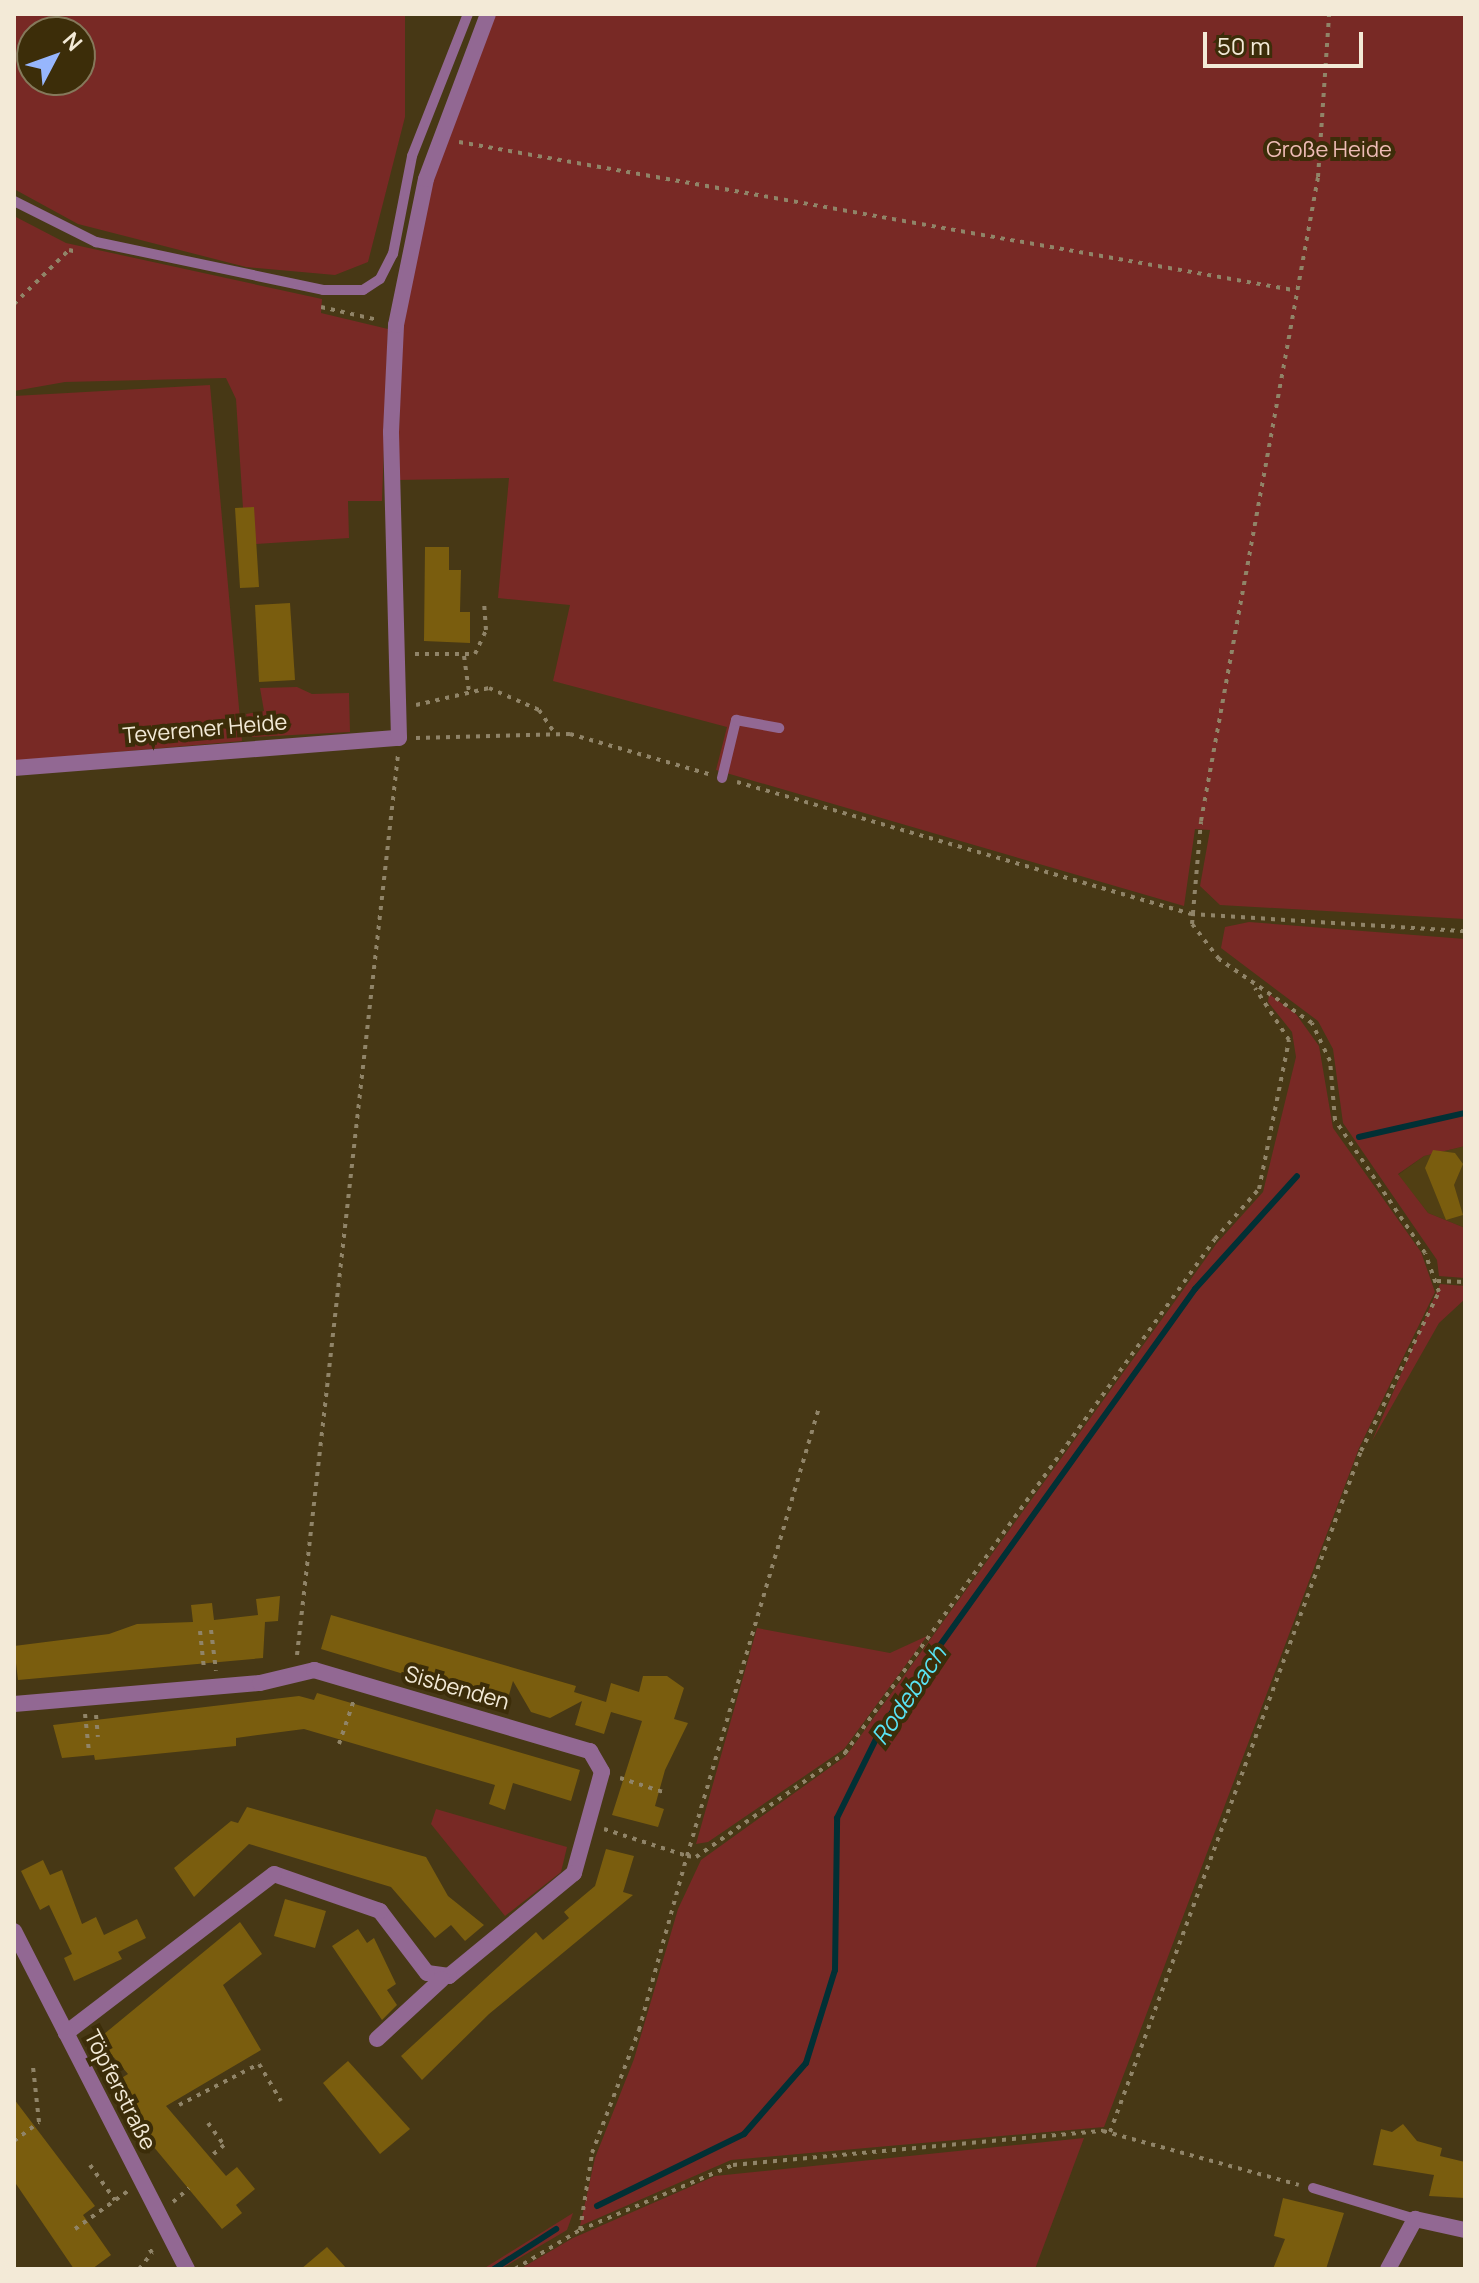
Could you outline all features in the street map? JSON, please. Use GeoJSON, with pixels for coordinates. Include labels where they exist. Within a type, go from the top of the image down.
{"type":"FeatureCollection","features":[{"type":"Feature","properties":{"kind":"street"},"geometry":{"type":"LineString","coordinates":[[399,738],[391,432],[396,325],[423,194],[488,14]]}},
{"type":"Feature","properties":{"kind":"street","name":"Teverener Heide"},"geometry":{"type":"LineString","coordinates":[[14,768],[399,738]]}},
{"type":"Feature","properties":{"kind":"street","name":"Sisbenden"},"geometry":{"type":"LineString","coordinates":[[14,1704],[212,1687],[298,1669],[360,1683],[590,1751],[602,1772]]}},
{"type":"Feature","properties":{"kind":"street"},"geometry":{"type":"LineString","coordinates":[[377,2039],[442,1979],[574,1873],[602,1772]]}},
{"type":"Feature","properties":{"kind":"street"},"geometry":{"type":"LineString","coordinates":[[66,2033],[274,1874],[380,1911],[427,1973],[442,1979]]}},
{"type":"Feature","properties":{"kind":"street","name":"Töpferstraße"},"geometry":{"type":"LineString","coordinates":[[14,1931],[187,2269]]}},
{"type":"Feature","properties":{"kind":"street"},"geometry":{"type":"LineString","coordinates":[[1388,2269],[1415,2219],[1465,2230]]}},
{"type":"Feature","properties":{"kind":"lane"},"geometry":{"type":"LineString","coordinates":[[14,201],[96,242],[323,290],[363,290],[380,279],[393,254],[412,156],[468,14]]}},
{"type":"Feature","properties":{"kind":"lane"},"geometry":{"type":"LineString","coordinates":[[722,778],[736,720],[779,728]]}},
{"type":"Feature","properties":{"kind":"lane"},"geometry":{"type":"LineString","coordinates":[[1313,2188],[1415,2219]]}},
{"type":"Feature","properties":{"kind":"path"},"geometry":{"type":"LineString","coordinates":[[590,1824],[696,1857],[845,1753],[1215,1239],[1259,1189],[1289,1040],[1254,987],[1219,959],[1191,914],[1201,821],[1294,291],[1318,177],[1329,14]]}},
{"type":"Feature","properties":{"kind":"path"},"geometry":{"type":"LineString","coordinates":[[441,139],[1294,291]]}},
{"type":"Feature","properties":{"kind":"path"},"geometry":{"type":"LineString","coordinates":[[14,304],[69,250],[84,254]]}},
{"type":"Feature","properties":{"kind":"path"},"geometry":{"type":"LineString","coordinates":[[311,305],[396,325]]}},
{"type":"Feature","properties":{"kind":"path"},"geometry":{"type":"LineString","coordinates":[[397,651],[464,656],[481,647],[484,603]]}},
{"type":"Feature","properties":{"kind":"path"},"geometry":{"type":"LineString","coordinates":[[464,656],[469,691]]}},
{"type":"Feature","properties":{"kind":"path"},"geometry":{"type":"LineString","coordinates":[[399,710],[489,688],[527,702],[553,732]]}},
{"type":"Feature","properties":{"kind":"path"},"geometry":{"type":"LineString","coordinates":[[298,1669],[399,738],[553,732],[602,740],[722,778],[1191,914],[1465,931]]}},
{"type":"Feature","properties":{"kind":"path"},"geometry":{"type":"LineString","coordinates":[[1110,2132],[1361,1451],[1439,1292],[1425,1253],[1347,1143],[1335,1120],[1326,1047],[1312,1023],[1266,986],[1254,987]]}},
{"type":"Feature","properties":{"kind":"path"},"geometry":{"type":"LineString","coordinates":[[1437,1281],[1465,1282]]}},
{"type":"Feature","properties":{"kind":"path"},"geometry":{"type":"LineString","coordinates":[[580,2230],[592,2153],[639,2030],[819,1407]]}},
{"type":"Feature","properties":{"kind":"path"},"geometry":{"type":"LineString","coordinates":[[211,1630],[212,1687]]}},
{"type":"Feature","properties":{"kind":"path"},"geometry":{"type":"LineString","coordinates":[[200,1631],[212,1687]]}},
{"type":"Feature","properties":{"kind":"path"},"geometry":{"type":"LineString","coordinates":[[339,1744],[360,1683]]}},
{"type":"Feature","properties":{"kind":"path"},"geometry":{"type":"LineString","coordinates":[[83,1696],[89,1751]]}},
{"type":"Feature","properties":{"kind":"path"},"geometry":{"type":"LineString","coordinates":[[602,1772],[663,1792]]}},
{"type":"Feature","properties":{"kind":"path"},"geometry":{"type":"LineString","coordinates":[[179,2105],[259,2064],[281,2101]]}},
{"type":"Feature","properties":{"kind":"path"},"geometry":{"type":"LineString","coordinates":[[14,2141],[39,2122],[33,2067]]}},
{"type":"Feature","properties":{"kind":"path"},"geometry":{"type":"LineString","coordinates":[[208,2123],[224,2145],[209,2158]]}},
{"type":"Feature","properties":{"kind":"path"},"geometry":{"type":"LineString","coordinates":[[515,2269],[580,2230],[733,2165],[1110,2132],[1313,2188]]}},
{"type":"Feature","properties":{"kind":"path"},"geometry":{"type":"LineString","coordinates":[[90,2165],[115,2200]]}},
{"type":"Feature","properties":{"kind":"path"},"geometry":{"type":"LineString","coordinates":[[75,2229],[142,2180]]}},
{"type":"Feature","properties":{"kind":"path"},"geometry":{"type":"LineString","coordinates":[[139,2269],[152,2253],[148,2246]]}},
{"type":"Feature","properties":{"kind":"shaded area"},"geometry":{"type":"Polygon","coordinates":[[[1465,1146],[1465,1228],[1428,1213],[1398,1175],[1424,1156],[1465,1146]]]}},
{"type":"Feature","properties":{"kind":"green space"},"geometry":{"type":"Polygon","coordinates":[[[14,14],[405,14],[405,117],[368,262],[335,275],[246,267],[78,224],[14,189],[14,14]]]}},
{"type":"Feature","properties":{"kind":"green space","name":"Große Heide"},"geometry":{"type":"Polygon","coordinates":[[[492,14],[1465,14],[1465,919],[1220,905],[1200,886],[1210,830],[1195,829],[1184,906],[716,770],[727,727],[553,681],[570,605],[498,598],[509,478],[397,480],[403,326],[430,183],[492,14]]]}},
{"type":"Feature","properties":{"kind":"green space"},"geometry":{"type":"Polygon","coordinates":[[[14,216],[66,243],[322,299],[321,313],[388,329],[382,501],[348,501],[349,538],[256,544],[243,508],[236,399],[226,378],[65,382],[14,391],[14,216]]]}},
{"type":"Feature","properties":{"kind":"green space"},"geometry":{"type":"Polygon","coordinates":[[[210,385],[242,741],[14,761],[14,396],[210,385]]]}},
{"type":"Feature","properties":{"kind":"green space"},"geometry":{"type":"Polygon","coordinates":[[[297,687],[312,694],[349,693],[350,732],[252,737],[246,714],[264,711],[260,688],[297,687]]]}},
{"type":"Feature","properties":{"kind":"green space"},"geometry":{"type":"Polygon","coordinates":[[[1249,922],[1465,939],[1465,1146],[1424,1156],[1398,1174],[1428,1213],[1465,1228],[1465,1278],[1439,1276],[1437,1260],[1343,1123],[1333,1049],[1318,1021],[1221,948],[1225,927],[1249,922]]]}},
{"type":"Feature","properties":{"kind":"green space"},"geometry":{"type":"Polygon","coordinates":[[[1269,994],[1296,1014],[1319,1046],[1333,1128],[1421,1252],[1435,1292],[1359,1448],[1104,2127],[731,2160],[580,2226],[595,2158],[634,2059],[678,1909],[701,1860],[846,1756],[1217,1243],[1263,1192],[1296,1057],[1292,1032],[1268,1002],[1269,994]]]}},
{"type":"Feature","properties":{"kind":"green space"},"geometry":{"type":"Polygon","coordinates":[[[1440,1284],[1465,1286],[1465,1299],[1439,1323],[1372,1441],[1440,1284]]]}},
{"type":"Feature","properties":{"kind":"green space"},"geometry":{"type":"Polygon","coordinates":[[[757,1628],[890,1653],[927,1636],[844,1749],[708,1842],[696,1844],[757,1628]]]}},
{"type":"Feature","properties":{"kind":"green space"},"geometry":{"type":"Polygon","coordinates":[[[436,1809],[567,1847],[561,1872],[505,1916],[431,1824],[436,1809]]]}},
{"type":"Feature","properties":{"kind":"green space"},"geometry":{"type":"Polygon","coordinates":[[[1084,2138],[1035,2269],[520,2269],[573,2238],[715,2176],[1084,2138]]]}},
{"type":"Feature","properties":{"kind":"green space"},"geometry":{"type":"Polygon","coordinates":[[[573,2213],[567,2230],[501,2269],[483,2269],[573,2213]]]}},
{"type":"Feature","properties":{"kind":"building"},"geometry":{"type":"Polygon","coordinates":[[[254,507],[259,587],[240,588],[235,508],[254,507]]]}},
{"type":"Feature","properties":{"kind":"building"},"geometry":{"type":"Polygon","coordinates":[[[425,547],[449,547],[449,570],[461,570],[460,612],[470,612],[470,643],[424,641],[425,547]]]}},
{"type":"Feature","properties":{"kind":"building"},"geometry":{"type":"Polygon","coordinates":[[[290,603],[295,680],[259,682],[255,605],[290,603]]]}},
{"type":"Feature","properties":{"kind":"building"},"geometry":{"type":"Polygon","coordinates":[[[1433,1150],[1455,1153],[1463,1164],[1454,1185],[1463,1215],[1446,1220],[1425,1168],[1433,1150]]]}},
{"type":"Feature","properties":{"kind":"building"},"geometry":{"type":"Polygon","coordinates":[[[280,1596],[278,1621],[265,1622],[263,1658],[18,1680],[14,1646],[109,1634],[137,1624],[193,1622],[191,1605],[212,1603],[214,1620],[258,1615],[256,1599],[280,1596]]]}},
{"type":"Feature","properties":{"kind":"building"},"geometry":{"type":"Polygon","coordinates":[[[331,1615],[576,1686],[574,1692],[606,1702],[611,1683],[639,1692],[643,1676],[667,1676],[684,1688],[674,1719],[688,1723],[665,1770],[655,1806],[664,1809],[658,1827],[612,1815],[642,1721],[611,1712],[604,1734],[575,1725],[582,1701],[550,1718],[531,1712],[513,1681],[506,1705],[321,1649],[331,1615]]]}},
{"type":"Feature","properties":{"kind":"building"},"geometry":{"type":"Polygon","coordinates":[[[317,1693],[580,1770],[571,1801],[513,1783],[505,1810],[489,1804],[495,1785],[304,1729],[236,1738],[236,1746],[95,1760],[94,1755],[62,1758],[53,1725],[299,1696],[314,1700],[317,1693]]]}},
{"type":"Feature","properties":{"kind":"building"},"geometry":{"type":"Polygon","coordinates":[[[247,1807],[426,1857],[448,1896],[484,1925],[465,1941],[451,1925],[435,1938],[391,1887],[249,1844],[194,1897],[174,1868],[231,1821],[238,1823],[247,1807]]]}},
{"type":"Feature","properties":{"kind":"building"},"geometry":{"type":"Polygon","coordinates":[[[606,1849],[634,1856],[623,1892],[633,1895],[489,2014],[422,2080],[401,2056],[536,1932],[543,1940],[569,1918],[564,1912],[595,1886],[606,1849]]]}},
{"type":"Feature","properties":{"kind":"building"},"geometry":{"type":"Polygon","coordinates":[[[43,1860],[50,1875],[62,1870],[82,1924],[96,1917],[104,1935],[137,1919],[146,1938],[118,1952],[122,1959],[74,1981],[64,1958],[72,1954],[49,1905],[40,1910],[21,1871],[43,1860]]]}},
{"type":"Feature","properties":{"kind":"building"},"geometry":{"type":"Polygon","coordinates":[[[285,1899],[326,1911],[315,1948],[274,1936],[285,1899]]]}},
{"type":"Feature","properties":{"kind":"building"},"geometry":{"type":"Polygon","coordinates":[[[240,1922],[262,1954],[223,1985],[261,2050],[166,2106],[226,2176],[237,2167],[255,2189],[236,2205],[242,2213],[222,2229],[128,2116],[112,2084],[128,2074],[98,2039],[240,1922]]]}},
{"type":"Feature","properties":{"kind":"building"},"geometry":{"type":"Polygon","coordinates":[[[358,1929],[367,1943],[374,1938],[396,1984],[387,1990],[397,2005],[382,2020],[332,1946],[358,1929]]]}},
{"type":"Feature","properties":{"kind":"building"},"geometry":{"type":"Polygon","coordinates":[[[348,2061],[410,2129],[380,2154],[323,2083],[348,2061]]]}},
{"type":"Feature","properties":{"kind":"building"},"geometry":{"type":"Polygon","coordinates":[[[14,2099],[95,2206],[83,2215],[111,2255],[92,2269],[74,2269],[14,2181],[14,2099]]]}},
{"type":"Feature","properties":{"kind":"building"},"geometry":{"type":"Polygon","coordinates":[[[1403,2124],[1417,2141],[1442,2148],[1440,2156],[1465,2162],[1465,2198],[1429,2196],[1434,2175],[1373,2165],[1381,2129],[1392,2132],[1403,2124]]]}},
{"type":"Feature","properties":{"kind":"building"},"geometry":{"type":"Polygon","coordinates":[[[1283,2198],[1344,2213],[1326,2269],[1273,2269],[1285,2239],[1274,2236],[1283,2198]]]}},
{"type":"Feature","properties":{"kind":"building"},"geometry":{"type":"Polygon","coordinates":[[[327,2247],[347,2269],[301,2269],[327,2247]]]}},
{"type":"Feature","properties":{"kind":"waterway","name":"Rodebach"},"geometry":{"type":"LineString","coordinates":[[1359,1137],[1465,1113]]}},
{"type":"Feature","properties":{"kind":"waterway","name":"Rodebach"},"geometry":{"type":"LineString","coordinates":[[597,2206],[744,2134],[806,2063],[835,1970],[837,1818],[883,1725],[1195,1289],[1297,1176]]}},
{"type":"Feature","properties":{"kind":"waterway","name":"Rodebach"},"geometry":{"type":"LineString","coordinates":[[494,2269],[556,2229]]}}]}
